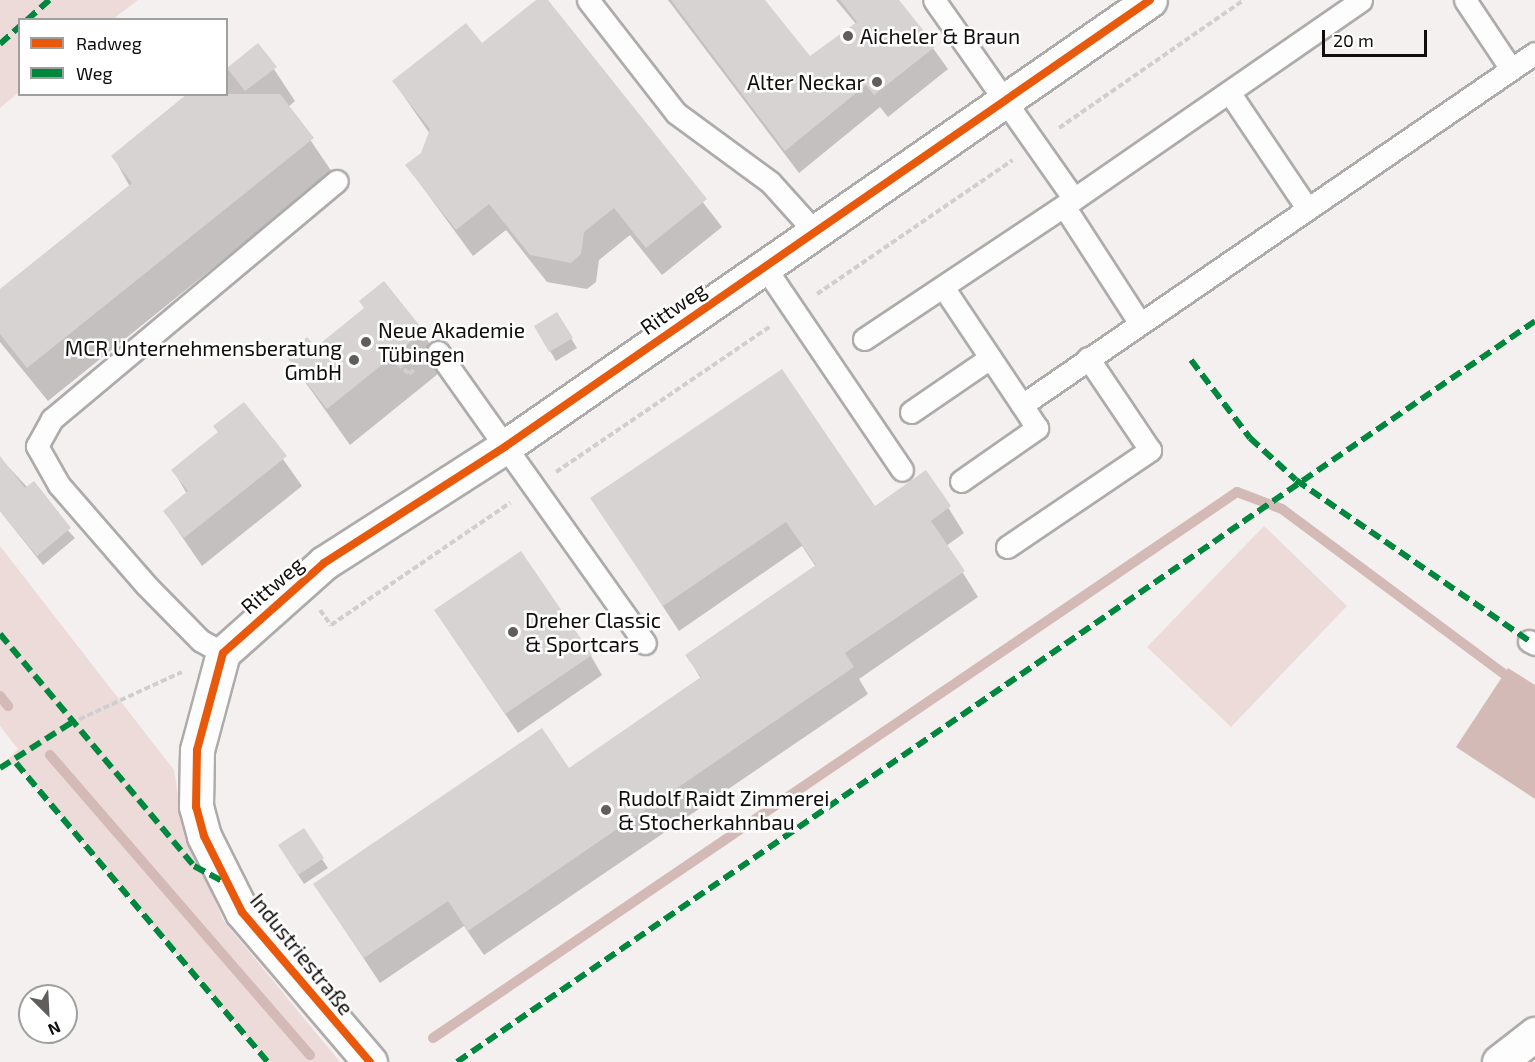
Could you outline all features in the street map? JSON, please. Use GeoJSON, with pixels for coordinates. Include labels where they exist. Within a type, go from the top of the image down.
{"type":"FeatureCollection","features":[{"type":"Feature","properties":{"kind":"street","name":"Rittweg"},"geometry":{"type":"LineString","coordinates":[[222,654],[324,564],[506,446],[1150,0]]}},
{"type":"Feature","properties":{"kind":"street","name":"Industriestraße"},"geometry":{"type":"LineString","coordinates":[[222,654],[197,750],[196,807],[204,836],[242,912],[369,1062]]}},
{"type":"Feature","properties":{"kind":"street"},"geometry":{"type":"LineString","coordinates":[[1499,1062],[1535,1034]]}},
{"type":"Feature","properties":{"kind":"lane"},"geometry":{"type":"LineString","coordinates":[[588,0],[676,113],[770,182],[815,232]]}},
{"type":"Feature","properties":{"kind":"lane"},"geometry":{"type":"LineString","coordinates":[[934,0],[1006,99],[1139,322]]}},
{"type":"Feature","properties":{"kind":"lane"},"geometry":{"type":"LineString","coordinates":[[864,339],[1069,203],[1361,0]]}},
{"type":"Feature","properties":{"kind":"lane"},"geometry":{"type":"LineString","coordinates":[[1466,0],[1511,69]]}},
{"type":"Feature","properties":{"kind":"lane"},"geometry":{"type":"LineString","coordinates":[[1022,405],[1139,322],[1535,53]]}},
{"type":"Feature","properties":{"kind":"lane"},"geometry":{"type":"LineString","coordinates":[[1229,92],[1307,208]]}},
{"type":"Feature","properties":{"kind":"lane"},"geometry":{"type":"LineString","coordinates":[[222,654],[201,641],[146,585],[59,484],[37,446],[52,419],[337,181]]}},
{"type":"Feature","properties":{"kind":"lane"},"geometry":{"type":"LineString","coordinates":[[764,266],[902,470]]}},
{"type":"Feature","properties":{"kind":"lane"},"geometry":{"type":"LineString","coordinates":[[943,287],[1038,428],[962,481]]}},
{"type":"Feature","properties":{"kind":"lane"},"geometry":{"type":"LineString","coordinates":[[438,352],[645,643]]}},
{"type":"Feature","properties":{"kind":"lane"},"geometry":{"type":"LineString","coordinates":[[911,412],[990,358]]}},
{"type":"Feature","properties":{"kind":"lane"},"geometry":{"type":"LineString","coordinates":[[1007,547],[1150,450],[1088,358]]}},
{"type":"Feature","properties":{"kind":"path"},"geometry":{"type":"LineString","coordinates":[[71,723],[222,654]]}},
{"type":"Feature","properties":{"kind":"shaded area"},"geometry":{"type":"Polygon","coordinates":[[[0,0],[138,0],[114,18],[18,18],[18,93],[0,108],[0,0]]]}},
{"type":"Feature","properties":{"kind":"shaded area"},"geometry":{"type":"Polygon","coordinates":[[[1264,526],[1347,606],[1231,727],[1147,647],[1264,526]]]}},
{"type":"Feature","properties":{"kind":"shaded area"},"geometry":{"type":"Polygon","coordinates":[[[0,546],[174,770],[183,825],[223,920],[340,1062],[268,1062],[16,763],[0,768],[18,749],[0,726],[0,546]]]}},
{"type":"Feature","properties":{"kind":"shaded area"},"geometry":{"type":"Polygon","coordinates":[[[1508,668],[1535,685],[1535,799],[1456,747],[1508,668]]]}},
{"type":"Feature","properties":{"kind":"building"},"geometry":{"type":"Polygon","coordinates":[[[536,0],[548,0],[707,199],[646,248],[614,208],[584,232],[581,254],[571,263],[530,255],[489,204],[456,230],[405,165],[421,153],[430,129],[392,81],[466,23],[482,43],[536,0]]]}},
{"type":"Feature","properties":{"kind":"building"},"geometry":{"type":"Polygon","coordinates":[[[671,0],[765,0],[810,56],[857,22],[840,0],[899,0],[936,46],[874,95],[866,85],[785,151],[671,0]]]}},
{"type":"Feature","properties":{"kind":"building"},"geometry":{"type":"Polygon","coordinates":[[[258,43],[277,67],[245,91],[228,67],[258,43]]]}},
{"type":"Feature","properties":{"kind":"building"},"geometry":{"type":"Polygon","coordinates":[[[280,94],[314,138],[27,368],[0,334],[0,289],[132,183],[111,156],[185,96],[280,94]]]}},
{"type":"Feature","properties":{"kind":"building","name":"Neue Akademie Tübingen"},"geometry":{"type":"Polygon","coordinates":[[[384,281],[424,331],[327,409],[285,355],[307,337],[316,347],[364,308],[359,301],[384,281]]]}},
{"type":"Feature","properties":{"kind":"building"},"geometry":{"type":"Polygon","coordinates":[[[557,312],[573,338],[549,352],[534,326],[557,312]]]}},
{"type":"Feature","properties":{"kind":"building"},"geometry":{"type":"Polygon","coordinates":[[[782,369],[875,506],[926,470],[951,506],[931,521],[965,571],[845,653],[854,667],[468,931],[448,901],[364,958],[313,884],[542,728],[569,768],[701,677],[685,655],[816,565],[786,522],[663,606],[590,498],[782,369]]]}},
{"type":"Feature","properties":{"kind":"building"},"geometry":{"type":"Polygon","coordinates":[[[244,402],[287,456],[184,538],[163,511],[188,491],[171,470],[218,432],[213,426],[244,402]]]}},
{"type":"Feature","properties":{"kind":"building"},"geometry":{"type":"Polygon","coordinates":[[[0,456],[25,488],[34,481],[71,528],[37,556],[0,511],[0,456]]]}},
{"type":"Feature","properties":{"kind":"building","name":"Dreher Classic & Sportcars"},"geometry":{"type":"Polygon","coordinates":[[[521,551],[592,655],[505,714],[434,610],[521,551]]]}},
{"type":"Feature","properties":{"kind":"building"},"geometry":{"type":"Polygon","coordinates":[[[304,828],[324,858],[298,875],[278,845],[304,828]]]}},
{"type":"Feature","properties":{"kind":"waterway"},"geometry":{"type":"LineString","coordinates":[[433,1038],[1237,492],[1282,509],[1504,674]]}},
{"type":"Feature","properties":{"kind":"waterway"},"geometry":{"type":"LineString","coordinates":[[0,696],[8,706]]}},
{"type":"Feature","properties":{"kind":"waterway"},"geometry":{"type":"LineString","coordinates":[[50,755],[310,1055]]}},
{"type":"Feature","properties":{"kind":"marked path"},"geometry":{"type":"LineString","coordinates":[[29,18],[49,0]]}},
{"type":"Feature","properties":{"kind":"marked path"},"geometry":{"type":"LineString","coordinates":[[0,44],[18,28]]}},
{"type":"Feature","properties":{"kind":"marked path"},"geometry":{"type":"LineString","coordinates":[[457,1062],[1535,321]]}},
{"type":"Feature","properties":{"kind":"marked path"},"geometry":{"type":"LineString","coordinates":[[1191,360],[1250,438],[1296,480],[1529,641]]}},
{"type":"Feature","properties":{"kind":"marked path"},"geometry":{"type":"LineString","coordinates":[[0,634],[194,866],[226,883]]}},
{"type":"Feature","properties":{"kind":"marked path"},"geometry":{"type":"LineString","coordinates":[[0,768],[71,723]]}},
{"type":"Feature","properties":{"kind":"marked path"},"geometry":{"type":"LineString","coordinates":[[16,763],[268,1062]]}},
{"type":"Feature","properties":{"kind":"cycle path"},"geometry":{"type":"LineString","coordinates":[[370,1062],[242,912],[204,836],[196,807],[197,750],[223,653],[324,563],[506,446],[1150,0]]}},
{"type":"Feature","properties":{"kind":"place","name":"Aicheler & Braun"},"geometry":{"type":"Point","coordinates":[848,36]}},
{"type":"Feature","properties":{"kind":"place","name":"Alter Neckar"},"geometry":{"type":"Point","coordinates":[877,82]}},
{"type":"Feature","properties":{"kind":"place","name":"Neue Akademie Tübingen"},"geometry":{"type":"Point","coordinates":[366,342]}},
{"type":"Feature","properties":{"kind":"place","name":"MCR Unternehmensberatung GmbH"},"geometry":{"type":"Point","coordinates":[354,360]}},
{"type":"Feature","properties":{"kind":"place","name":"Dreher Classic & Sportcars"},"geometry":{"type":"Point","coordinates":[513,632]}},
{"type":"Feature","properties":{"kind":"place","name":"Rudolf Raidt Zimmerei & Stocherkahnbau"},"geometry":{"type":"Point","coordinates":[606,810]}}]}
